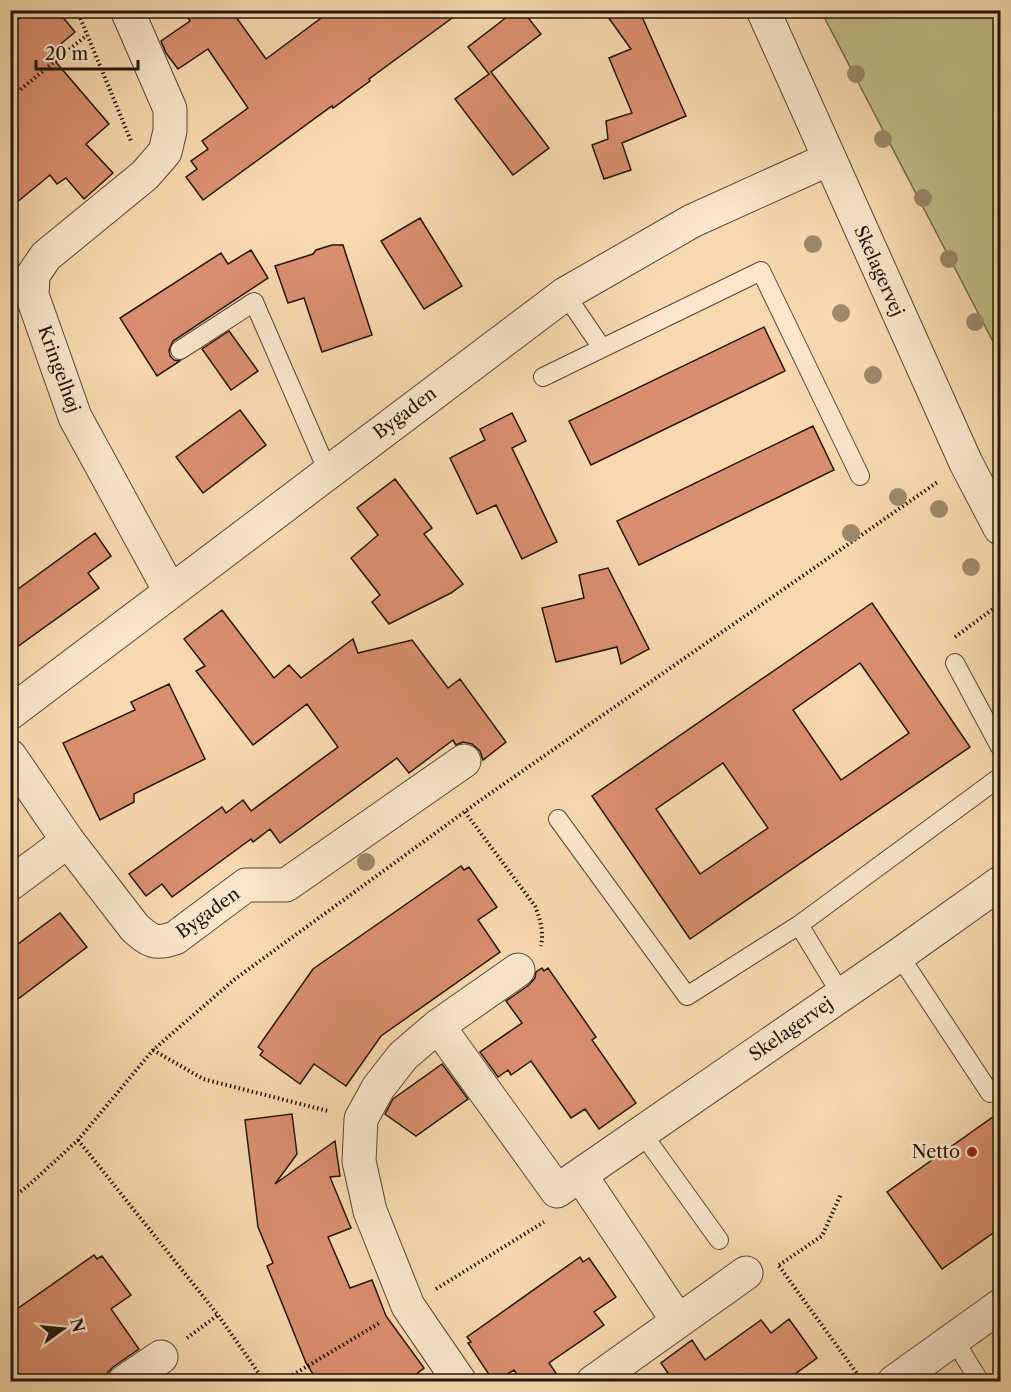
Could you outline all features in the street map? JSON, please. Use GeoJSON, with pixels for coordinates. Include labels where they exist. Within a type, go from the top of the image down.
{"type":"FeatureCollection","features":[{"type":"Feature","properties":{"kind":"street","name":"Kringelhøj"},"geometry":{"type":"LineString","coordinates":[[128,10],[170,109],[170,131],[165,152],[145,176],[46,256],[33,275],[32,295],[75,417],[170,591]]}},
{"type":"Feature","properties":{"kind":"street","name":"Skelagervej"},"geometry":{"type":"LineString","coordinates":[[763,10],[966,463],[1000,528]]}},
{"type":"Feature","properties":{"kind":"street","name":"Bygaden"},"geometry":{"type":"LineString","coordinates":[[11,712],[565,294],[692,221],[829,159]]}},
{"type":"Feature","properties":{"kind":"street","name":"Bygaden"},"geometry":{"type":"LineString","coordinates":[[10,756],[68,841],[135,928],[148,939],[161,943],[175,938],[246,885],[286,885],[464,762]]}},
{"type":"Feature","properties":{"kind":"street"},"geometry":{"type":"LineString","coordinates":[[10,884],[68,841]]}},
{"type":"Feature","properties":{"kind":"street","name":"Skelagervej"},"geometry":{"type":"LineString","coordinates":[[438,1026],[557,1191],[1000,883]]}},
{"type":"Feature","properties":{"kind":"street"},"geometry":{"type":"LineString","coordinates":[[460,1382],[408,1306],[370,1211],[359,1161],[361,1119],[378,1088],[403,1056],[438,1026],[518,970]]}},
{"type":"Feature","properties":{"kind":"street"},"geometry":{"type":"LineString","coordinates":[[581,1176],[678,1321]]}},
{"type":"Feature","properties":{"kind":"street"},"geometry":{"type":"LineString","coordinates":[[593,1382],[746,1272]]}},
{"type":"Feature","properties":{"kind":"street"},"geometry":{"type":"LineString","coordinates":[[894,1382],[1000,1306]]}},
{"type":"Feature","properties":{"kind":"street"},"geometry":{"type":"LineString","coordinates":[[124,1382],[161,1357]]}},
{"type":"Feature","properties":{"kind":"lane"},"geometry":{"type":"LineString","coordinates":[[543,376],[761,271],[860,476]]}},
{"type":"Feature","properties":{"kind":"lane"},"geometry":{"type":"LineString","coordinates":[[565,294],[602,348]]}},
{"type":"Feature","properties":{"kind":"lane"},"geometry":{"type":"LineString","coordinates":[[180,350],[254,302],[328,472]]}},
{"type":"Feature","properties":{"kind":"lane"},"geometry":{"type":"LineString","coordinates":[[955,663],[1000,747]]}},
{"type":"Feature","properties":{"kind":"lane"},"geometry":{"type":"LineString","coordinates":[[558,819],[687,996],[799,925],[1000,777]]}},
{"type":"Feature","properties":{"kind":"lane"},"geometry":{"type":"LineString","coordinates":[[799,925],[841,994]]}},
{"type":"Feature","properties":{"kind":"lane"},"geometry":{"type":"LineString","coordinates":[[899,955],[990,1093]]}},
{"type":"Feature","properties":{"kind":"lane"},"geometry":{"type":"LineString","coordinates":[[642,1133],[719,1240]]}},
{"type":"Feature","properties":{"kind":"lane"},"geometry":{"type":"LineString","coordinates":[[953,1338],[980,1382]]}},
{"type":"Feature","properties":{"kind":"path"},"geometry":{"type":"LineString","coordinates":[[77,10],[145,176]]}},
{"type":"Feature","properties":{"kind":"path"},"geometry":{"type":"LineString","coordinates":[[10,98],[87,35]]}},
{"type":"Feature","properties":{"kind":"path"},"geometry":{"type":"LineString","coordinates":[[10,1200],[78,1140],[153,1050],[235,979],[465,812],[966,463]]}},
{"type":"Feature","properties":{"kind":"path"},"geometry":{"type":"LineString","coordinates":[[955,663],[944,644],[1000,604]]}},
{"type":"Feature","properties":{"kind":"path"},"geometry":{"type":"LineString","coordinates":[[465,812],[535,906],[540,920],[542,939],[538,956],[518,970]]}},
{"type":"Feature","properties":{"kind":"path"},"geometry":{"type":"LineString","coordinates":[[153,1050],[203,1080],[361,1119]]}},
{"type":"Feature","properties":{"kind":"path"},"geometry":{"type":"LineString","coordinates":[[78,1140],[218,1315],[265,1382]]}},
{"type":"Feature","properties":{"kind":"path"},"geometry":{"type":"LineString","coordinates":[[746,1272],[771,1271],[822,1236],[841,1194]]}},
{"type":"Feature","properties":{"kind":"path"},"geometry":{"type":"LineString","coordinates":[[779,1265],[863,1382]]}},
{"type":"Feature","properties":{"kind":"shaded area"},"geometry":{"type":"Polygon","coordinates":[[[821,11],[1000,11],[1000,355],[821,11]]]}},
{"type":"Feature","properties":{"kind":"building"},"geometry":{"type":"Polygon","coordinates":[[[29,10],[57,10],[75,32],[49,54],[109,124],[86,144],[113,173],[84,199],[66,178],[57,184],[50,175],[10,208],[10,26],[29,10]]]}},
{"type":"Feature","properties":{"kind":"building"},"geometry":{"type":"Polygon","coordinates":[[[183,10],[231,10],[266,59],[332,10],[463,10],[369,79],[370,81],[203,200],[186,177],[197,169],[191,161],[208,149],[202,141],[248,108],[208,49],[178,69],[166,53],[161,41],[190,21],[183,10]]]}},
{"type":"Feature","properties":{"kind":"building"},"geometry":{"type":"Polygon","coordinates":[[[516,10],[522,10],[541,34],[491,72],[549,148],[513,175],[455,99],[489,74],[468,47],[516,10]]]}},
{"type":"Feature","properties":{"kind":"building"},"geometry":{"type":"Polygon","coordinates":[[[603,10],[639,10],[686,116],[622,143],[631,170],[604,179],[592,145],[608,139],[606,121],[632,113],[609,58],[631,49],[603,10]]]}},
{"type":"Feature","properties":{"kind":"building"},"geometry":{"type":"Polygon","coordinates":[[[420,218],[462,286],[424,309],[381,241],[420,218]]]}},
{"type":"Feature","properties":{"kind":"building"},"geometry":{"type":"Polygon","coordinates":[[[332,245],[343,245],[372,335],[322,352],[304,298],[288,303],[275,266],[313,254],[316,250],[332,245]]]}},
{"type":"Feature","properties":{"kind":"building"},"geometry":{"type":"Polygon","coordinates":[[[251,250],[268,278],[173,341],[169,350],[170,356],[180,361],[157,376],[120,318],[221,253],[228,264],[251,250]]]}},
{"type":"Feature","properties":{"kind":"building"},"geometry":{"type":"Polygon","coordinates":[[[764,327],[785,371],[591,465],[569,421],[764,327]]]}},
{"type":"Feature","properties":{"kind":"building"},"geometry":{"type":"Polygon","coordinates":[[[229,331],[258,371],[231,390],[202,349],[229,331]]]}},
{"type":"Feature","properties":{"kind":"building"},"geometry":{"type":"Polygon","coordinates":[[[240,410],[266,445],[203,493],[176,457],[240,410]]]}},
{"type":"Feature","properties":{"kind":"building"},"geometry":{"type":"Polygon","coordinates":[[[512,413],[526,441],[512,448],[557,542],[522,559],[496,505],[477,514],[450,458],[485,440],[480,429],[512,413]]]}},
{"type":"Feature","properties":{"kind":"building"},"geometry":{"type":"Polygon","coordinates":[[[813,426],[834,470],[639,565],[617,521],[813,426]]]}},
{"type":"Feature","properties":{"kind":"building"},"geometry":{"type":"Polygon","coordinates":[[[395,479],[432,528],[424,534],[463,584],[451,593],[389,624],[372,602],[380,595],[351,558],[378,535],[357,508],[395,479]]]}},
{"type":"Feature","properties":{"kind":"building"},"geometry":{"type":"Polygon","coordinates":[[[95,533],[111,556],[88,573],[99,588],[10,652],[10,595],[95,533]]]}},
{"type":"Feature","properties":{"kind":"building"},"geometry":{"type":"Polygon","coordinates":[[[608,568],[649,649],[621,664],[617,647],[556,662],[542,608],[584,598],[579,575],[608,568]]]}},
{"type":"Feature","properties":{"kind":"building"},"geometry":{"type":"Polygon","coordinates":[[[872,603],[970,747],[690,939],[592,796],[872,603]],[[860,663],[793,710],[841,780],[909,733],[860,663]],[[723,763],[656,809],[700,874],[768,828],[723,763]]]}},
{"type":"Feature","properties":{"kind":"building"},"geometry":{"type":"Polygon","coordinates":[[[222,610],[274,678],[289,665],[301,678],[353,639],[358,653],[412,640],[448,688],[460,679],[506,742],[483,760],[480,751],[472,744],[463,742],[456,745],[453,740],[409,773],[397,758],[280,843],[270,829],[253,842],[251,839],[172,897],[162,884],[146,896],[129,874],[222,807],[226,813],[243,800],[251,811],[338,747],[307,704],[253,745],[196,671],[205,666],[184,639],[222,610]]]}},
{"type":"Feature","properties":{"kind":"building"},"geometry":{"type":"Polygon","coordinates":[[[169,684],[205,759],[134,794],[134,802],[100,820],[63,743],[135,710],[131,702],[169,684]]]}},
{"type":"Feature","properties":{"kind":"building"},"geometry":{"type":"Polygon","coordinates":[[[461,866],[464,870],[469,867],[497,907],[478,920],[500,952],[381,1036],[346,1086],[314,1064],[300,1084],[260,1055],[263,1051],[258,1047],[313,969],[461,866]]]}},
{"type":"Feature","properties":{"kind":"building"},"geometry":{"type":"Polygon","coordinates":[[[60,913],[87,947],[10,1005],[10,950],[60,913]]]}},
{"type":"Feature","properties":{"kind":"building"},"geometry":{"type":"Polygon","coordinates":[[[542,968],[544,971],[548,968],[596,1037],[592,1040],[636,1103],[599,1129],[585,1109],[571,1118],[531,1061],[511,1075],[508,1070],[498,1077],[480,1052],[522,1023],[506,1001],[529,985],[535,978],[536,972],[542,968]]]}},
{"type":"Feature","properties":{"kind":"building"},"geometry":{"type":"Polygon","coordinates":[[[442,1064],[468,1099],[416,1136],[385,1114],[393,1099],[442,1064]]]}},
{"type":"Feature","properties":{"kind":"building","name":"Netto"},"geometry":{"type":"Polygon","coordinates":[[[1000,1112],[1000,1228],[942,1269],[887,1192],[1000,1112]]]}},
{"type":"Feature","properties":{"kind":"building"},"geometry":{"type":"Polygon","coordinates":[[[292,1114],[297,1154],[275,1184],[335,1141],[340,1176],[330,1177],[351,1228],[328,1237],[350,1288],[372,1280],[386,1316],[424,1368],[406,1382],[318,1382],[306,1363],[267,1266],[273,1263],[258,1227],[245,1120],[292,1114]]]}},
{"type":"Feature","properties":{"kind":"building"},"geometry":{"type":"Polygon","coordinates":[[[94,1255],[97,1259],[102,1256],[131,1295],[111,1309],[139,1349],[107,1373],[106,1382],[10,1382],[10,1314],[94,1255]]]}},
{"type":"Feature","properties":{"kind":"building"},"geometry":{"type":"Polygon","coordinates":[[[580,1257],[583,1262],[589,1258],[616,1297],[594,1312],[604,1325],[549,1363],[562,1382],[522,1382],[514,1370],[494,1382],[468,1343],[471,1342],[467,1337],[580,1257]]]}},
{"type":"Feature","properties":{"kind":"building"},"geometry":{"type":"Polygon","coordinates":[[[789,1319],[817,1358],[784,1382],[674,1382],[661,1363],[692,1340],[705,1360],[761,1320],[771,1333],[789,1319]]]}},
{"type":"Feature","properties":{"kind":"place","name":"Netto"},"geometry":{"type":"Point","coordinates":[972,1152]}}]}
